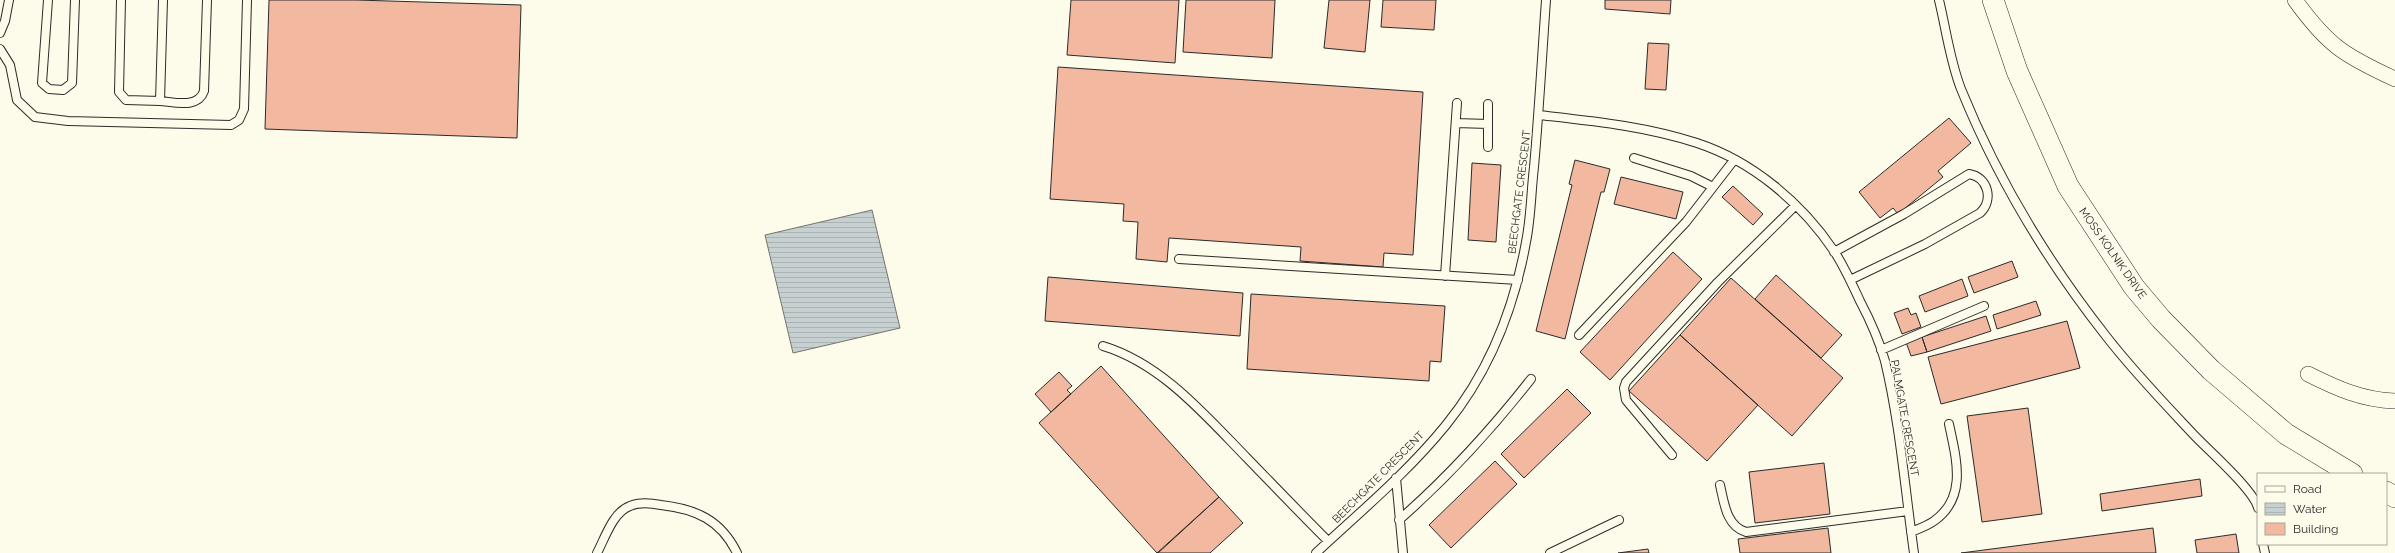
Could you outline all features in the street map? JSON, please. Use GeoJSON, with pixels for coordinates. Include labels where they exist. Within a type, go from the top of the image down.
{"type":"FeatureCollection","features":[{"type":"Feature","properties":{"kind":"main road","name":"MOSS KOLNIK DRIVE"},"geometry":{"type":"LineString","coordinates":[[1993,0],[2017,71],[2068,186],[2134,287],[2161,319],[2211,370],[2245,400],[2286,434],[2350,473]]}},
{"type":"Feature","properties":{"kind":"street"},"geometry":{"type":"LineString","coordinates":[[2295,0],[2322,35],[2333,46],[2348,56],[2395,79]]}},
{"type":"Feature","properties":{"kind":"street"},"geometry":{"type":"LineString","coordinates":[[2308,374],[2348,394],[2378,401],[2395,401]]}},
{"type":"Feature","properties":{"kind":"lane"},"geometry":{"type":"LineString","coordinates":[[0,32],[5,21],[9,0]]}},
{"type":"Feature","properties":{"kind":"lane"},"geometry":{"type":"LineString","coordinates":[[48,0],[42,83],[49,89],[63,90],[72,83],[75,0]]}},
{"type":"Feature","properties":{"kind":"lane"},"geometry":{"type":"LineString","coordinates":[[121,0],[119,92],[126,100],[190,103],[203,96],[207,0]]}},
{"type":"Feature","properties":{"kind":"lane"},"geometry":{"type":"LineString","coordinates":[[160,101],[163,0]]}},
{"type":"Feature","properties":{"kind":"lane"},"geometry":{"type":"LineString","coordinates":[[0,49],[7,58],[18,100],[28,112],[35,117],[68,121],[231,125],[240,120],[244,109],[247,0]]}},
{"type":"Feature","properties":{"kind":"lane","name":"BEECHGATE CRESCENT"},"geometry":{"type":"LineString","coordinates":[[1316,553],[1396,478],[1446,425],[1480,376],[1500,336],[1518,280],[1527,241],[1539,115],[1546,0]]}},
{"type":"Feature","properties":{"kind":"lane"},"geometry":{"type":"LineString","coordinates":[[1939,0],[1954,66],[1961,89],[2024,217],[2056,270],[2107,338],[2247,490],[2257,506]]}},
{"type":"Feature","properties":{"kind":"lane"},"geometry":{"type":"LineString","coordinates":[[1445,276],[1457,103]]}},
{"type":"Feature","properties":{"kind":"lane"},"geometry":{"type":"LineString","coordinates":[[1488,104],[1488,147]]}},
{"type":"Feature","properties":{"kind":"lane","name":"PALMGATE CRESCENT"},"geometry":{"type":"LineString","coordinates":[[1539,115],[1636,126],[1698,143],[1734,160],[1775,186],[1795,206],[1834,252],[1850,280],[1881,350],[1895,413],[1914,553]]}},
{"type":"Feature","properties":{"kind":"lane"},"geometry":{"type":"LineString","coordinates":[[1456,123],[1488,124]]}},
{"type":"Feature","properties":{"kind":"lane"},"geometry":{"type":"LineString","coordinates":[[1634,158],[1691,176],[1713,187]]}},
{"type":"Feature","properties":{"kind":"lane"},"geometry":{"type":"LineString","coordinates":[[1579,335],[1686,222],[1734,160]]}},
{"type":"Feature","properties":{"kind":"lane"},"geometry":{"type":"LineString","coordinates":[[1834,252],[1904,214],[1969,174],[1978,175],[1984,181],[1988,201],[1986,208],[1980,213],[1925,244],[1850,280]]}},
{"type":"Feature","properties":{"kind":"lane"},"geometry":{"type":"LineString","coordinates":[[1672,455],[1626,400],[1624,388],[1626,382],[1737,262],[1795,206]]}},
{"type":"Feature","properties":{"kind":"lane"},"geometry":{"type":"LineString","coordinates":[[1179,259],[1518,280]]}},
{"type":"Feature","properties":{"kind":"lane"},"geometry":{"type":"LineString","coordinates":[[1881,350],[1984,306]]}},
{"type":"Feature","properties":{"kind":"lane"},"geometry":{"type":"LineString","coordinates":[[1103,346],[1122,352],[1144,364],[1177,389],[1328,541]]}},
{"type":"Feature","properties":{"kind":"lane"},"geometry":{"type":"LineString","coordinates":[[1399,520],[1469,453],[1495,425],[1532,379]]}},
{"type":"Feature","properties":{"kind":"lane"},"geometry":{"type":"LineString","coordinates":[[1911,532],[1933,522],[1943,513],[1952,499],[1959,471],[1949,424]]}},
{"type":"Feature","properties":{"kind":"lane"},"geometry":{"type":"LineString","coordinates":[[1396,478],[1403,553]]}},
{"type":"Feature","properties":{"kind":"lane"},"geometry":{"type":"LineString","coordinates":[[1720,485],[1727,513],[1732,522],[1741,530],[1746,532],[1908,511]]}},
{"type":"Feature","properties":{"kind":"lane"},"geometry":{"type":"LineString","coordinates":[[598,553],[614,521],[624,509],[630,506],[646,504],[679,507],[700,514],[715,523],[729,537],[737,553]]}},
{"type":"Feature","properties":{"kind":"lane"},"geometry":{"type":"LineString","coordinates":[[1550,553],[1619,520]]}},
{"type":"Feature","properties":{"kind":"water"},"geometry":{"type":"Polygon","coordinates":[[[872,210],[900,328],[793,353],[765,235],[872,210]]]}},
{"type":"Feature","properties":{"kind":"building"},"geometry":{"type":"Polygon","coordinates":[[[269,0],[356,0],[521,5],[517,138],[265,129],[269,0]]]}},
{"type":"Feature","properties":{"kind":"building"},"geometry":{"type":"Polygon","coordinates":[[[1071,0],[1179,0],[1175,63],[1067,55],[1071,0]]]}},
{"type":"Feature","properties":{"kind":"building"},"geometry":{"type":"Polygon","coordinates":[[[1186,0],[1275,0],[1272,58],[1183,52],[1186,0]]]}},
{"type":"Feature","properties":{"kind":"building"},"geometry":{"type":"Polygon","coordinates":[[[1329,0],[1370,0],[1365,52],[1324,48],[1329,0]]]}},
{"type":"Feature","properties":{"kind":"building"},"geometry":{"type":"Polygon","coordinates":[[[1383,0],[1436,0],[1434,30],[1381,27],[1383,0]]]}},
{"type":"Feature","properties":{"kind":"building"},"geometry":{"type":"Polygon","coordinates":[[[1605,0],[1671,0],[1670,14],[1605,9],[1605,0]]]}},
{"type":"Feature","properties":{"kind":"building"},"geometry":{"type":"Polygon","coordinates":[[[1648,43],[1669,44],[1666,90],[1645,89],[1648,43]]]}},
{"type":"Feature","properties":{"kind":"building"},"geometry":{"type":"Polygon","coordinates":[[[1058,67],[1423,92],[1413,255],[1384,253],[1383,267],[1300,261],[1301,247],[1169,238],[1167,262],[1136,259],[1138,222],[1123,221],[1124,204],[1050,199],[1058,67]]]}},
{"type":"Feature","properties":{"kind":"building"},"geometry":{"type":"Polygon","coordinates":[[[1949,118],[1971,143],[1938,171],[1943,177],[1898,214],[1893,208],[1880,218],[1859,192],[1949,118]]]}},
{"type":"Feature","properties":{"kind":"building"},"geometry":{"type":"Polygon","coordinates":[[[1575,160],[1610,169],[1604,192],[1601,192],[1565,339],[1536,331],[1572,185],[1569,184],[1575,160]]]}},
{"type":"Feature","properties":{"kind":"building"},"geometry":{"type":"Polygon","coordinates":[[[1472,163],[1501,165],[1496,242],[1468,240],[1472,163]]]}},
{"type":"Feature","properties":{"kind":"building"},"geometry":{"type":"Polygon","coordinates":[[[1621,177],[1683,192],[1676,219],[1614,204],[1621,177]]]}},
{"type":"Feature","properties":{"kind":"building"},"geometry":{"type":"Polygon","coordinates":[[[1733,186],[1763,214],[1753,225],[1722,197],[1733,186]]]}},
{"type":"Feature","properties":{"kind":"building"},"geometry":{"type":"Polygon","coordinates":[[[1673,252],[1702,279],[1610,380],[1580,352],[1673,252]]]}},
{"type":"Feature","properties":{"kind":"building"},"geometry":{"type":"Polygon","coordinates":[[[2012,261],[2018,277],[1974,293],[1968,277],[2012,261]]]}},
{"type":"Feature","properties":{"kind":"building"},"geometry":{"type":"Polygon","coordinates":[[[1776,275],[1842,335],[1821,358],[1755,299],[1776,275]]]}},
{"type":"Feature","properties":{"kind":"building"},"geometry":{"type":"Polygon","coordinates":[[[1048,277],[1243,293],[1240,336],[1045,321],[1048,277]]]}},
{"type":"Feature","properties":{"kind":"building"},"geometry":{"type":"Polygon","coordinates":[[[1731,278],[1843,378],[1792,436],[1680,335],[1731,278]]]}},
{"type":"Feature","properties":{"kind":"building"},"geometry":{"type":"Polygon","coordinates":[[[1962,279],[1968,296],[1925,312],[1919,296],[1962,279]]]}},
{"type":"Feature","properties":{"kind":"building"},"geometry":{"type":"Polygon","coordinates":[[[1251,294],[1445,306],[1441,362],[1430,361],[1429,381],[1247,369],[1251,294]]]}},
{"type":"Feature","properties":{"kind":"building"},"geometry":{"type":"Polygon","coordinates":[[[2036,301],[2041,315],[1997,329],[1993,315],[2036,301]]]}},
{"type":"Feature","properties":{"kind":"building"},"geometry":{"type":"Polygon","coordinates":[[[1908,308],[1911,315],[1916,313],[1921,327],[1902,334],[1894,313],[1908,308]]]}},
{"type":"Feature","properties":{"kind":"building"},"geometry":{"type":"Polygon","coordinates":[[[1986,316],[1991,331],[1927,352],[1922,337],[1986,316]]]}},
{"type":"Feature","properties":{"kind":"building"},"geometry":{"type":"Polygon","coordinates":[[[2067,321],[2080,368],[1941,404],[1928,357],[2067,321]]]}},
{"type":"Feature","properties":{"kind":"building"},"geometry":{"type":"Polygon","coordinates":[[[1680,335],[1758,405],[1707,461],[1629,391],[1680,335]]]}},
{"type":"Feature","properties":{"kind":"building"},"geometry":{"type":"Polygon","coordinates":[[[1922,337],[1927,352],[1911,356],[1906,342],[1922,337]]]}},
{"type":"Feature","properties":{"kind":"building"},"geometry":{"type":"Polygon","coordinates":[[[1101,366],[1219,497],[1157,553],[1039,423],[1101,366]]]}},
{"type":"Feature","properties":{"kind":"building"},"geometry":{"type":"Polygon","coordinates":[[[1059,372],[1072,386],[1067,390],[1071,394],[1051,412],[1035,394],[1059,372]]]}},
{"type":"Feature","properties":{"kind":"building"},"geometry":{"type":"Polygon","coordinates":[[[1567,389],[1591,413],[1524,478],[1501,454],[1567,389]]]}},
{"type":"Feature","properties":{"kind":"building"},"geometry":{"type":"Polygon","coordinates":[[[2028,408],[2042,514],[1982,522],[1967,416],[2028,408]]]}},
{"type":"Feature","properties":{"kind":"building"},"geometry":{"type":"Polygon","coordinates":[[[1495,461],[1517,484],[1451,548],[1429,525],[1495,461]]]}},
{"type":"Feature","properties":{"kind":"building"},"geometry":{"type":"Polygon","coordinates":[[[1824,463],[1830,514],[1755,523],[1749,472],[1824,463]]]}},
{"type":"Feature","properties":{"kind":"building"},"geometry":{"type":"Polygon","coordinates":[[[2200,479],[2202,496],[2102,511],[2100,494],[2200,479]]]}},
{"type":"Feature","properties":{"kind":"building"},"geometry":{"type":"Polygon","coordinates":[[[1219,497],[1243,523],[1210,553],[1158,553],[1219,497]]]}},
{"type":"Feature","properties":{"kind":"building"},"geometry":{"type":"Polygon","coordinates":[[[1828,528],[1831,553],[1740,553],[1738,539],[1828,528]]]}},
{"type":"Feature","properties":{"kind":"building"},"geometry":{"type":"Polygon","coordinates":[[[2153,528],[2156,553],[1961,553],[2153,528]]]}},
{"type":"Feature","properties":{"kind":"building"},"geometry":{"type":"Polygon","coordinates":[[[2236,534],[2239,553],[2197,553],[2195,540],[2236,534]]]}},
{"type":"Feature","properties":{"kind":"building"},"geometry":{"type":"Polygon","coordinates":[[[1648,549],[1649,553],[1618,553],[1648,549]]]}}]}
